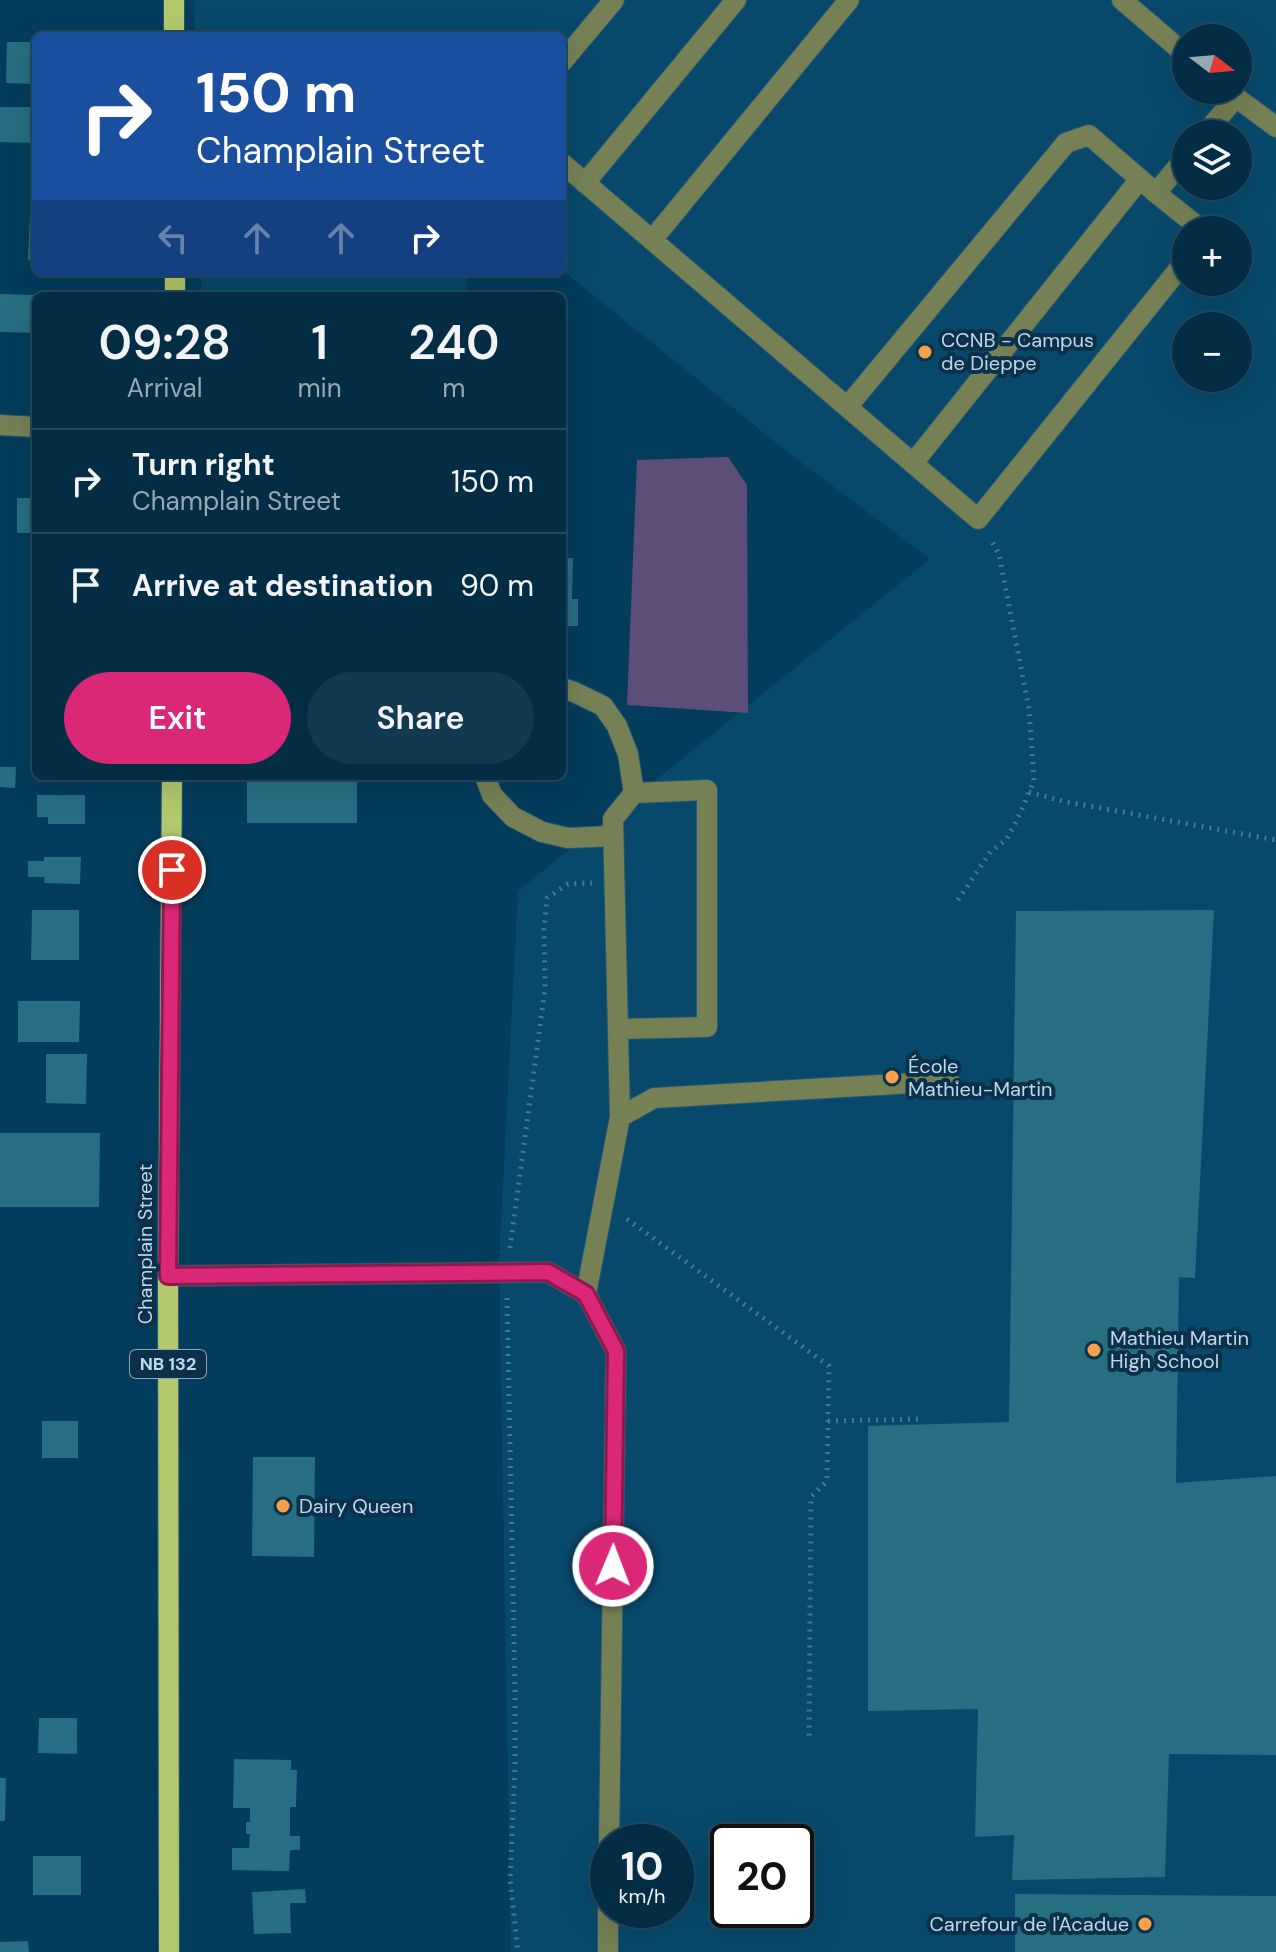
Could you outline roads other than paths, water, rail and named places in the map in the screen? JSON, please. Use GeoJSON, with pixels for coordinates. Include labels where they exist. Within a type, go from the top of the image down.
{"type":"FeatureCollection","features":[{"type":"Feature","properties":{"kind":"main road"},"geometry":{"type":"LineString","coordinates":[[174,0],[174,32]]}},
{"type":"Feature","properties":{"kind":"main road","name":"Champlain Street"},"geometry":{"type":"LineString","coordinates":[[169,1952],[168,1276],[172,780]]}},
{"type":"Feature","properties":{"kind":"street"},"geometry":{"type":"LineString","coordinates":[[566,57],[614,0]]}},
{"type":"Feature","properties":{"kind":"street"},"geometry":{"type":"LineString","coordinates":[[585,183],[736,0]]}},
{"type":"Feature","properties":{"kind":"street"},"geometry":{"type":"LineString","coordinates":[[652,240],[849,0]]}},
{"type":"Feature","properties":{"kind":"street"},"geometry":{"type":"LineString","coordinates":[[1122,0],[1172,43]]}},
{"type":"Feature","properties":{"kind":"street"},"geometry":{"type":"LineString","coordinates":[[1245,104],[1276,127]]}},
{"type":"Feature","properties":{"kind":"street"},"geometry":{"type":"LineString","coordinates":[[848,406],[1066,143],[1089,135],[1185,216]]}},
{"type":"Feature","properties":{"kind":"street"},"geometry":{"type":"LineString","coordinates":[[566,166],[978,519],[1172,277]]}},
{"type":"Feature","properties":{"kind":"street"},"geometry":{"type":"LineString","coordinates":[[1156,193],[1172,174]]}},
{"type":"Feature","properties":{"kind":"street"},"geometry":{"type":"LineString","coordinates":[[914,462],[1140,179]]}},
{"type":"Feature","properties":{"kind":"street"},"geometry":{"type":"LineString","coordinates":[[0,425],[32,427]]}},
{"type":"Feature","properties":{"kind":"street"},"geometry":{"type":"LineString","coordinates":[[566,689],[603,706],[617,726],[628,754],[634,793],[613,819],[620,1117],[586,1294]]}},
{"type":"Feature","properties":{"kind":"street"},"geometry":{"type":"LineString","coordinates":[[486,780],[492,795],[513,817],[542,832],[568,838],[613,836]]}},
{"type":"Feature","properties":{"kind":"street"},"geometry":{"type":"LineString","coordinates":[[618,1029],[707,1027],[707,790],[634,793]]}},
{"type":"Feature","properties":{"kind":"street"},"geometry":{"type":"LineString","coordinates":[[620,1117],[654,1098],[949,1081]]}},
{"type":"Feature","properties":{"kind":"street"},"geometry":{"type":"LineString","coordinates":[[168,1276],[548,1272],[586,1294],[616,1351],[609,1824]]}},
{"type":"Feature","properties":{"kind":"street"},"geometry":{"type":"LineString","coordinates":[[608,1928],[608,1952]]}},
{"type":"Feature","properties":{"kind":"place","name":"CCNB - Campus de Dieppe"},"geometry":{"type":"Point","coordinates":[925,352]}},
{"type":"Feature","properties":{"kind":"place","name":"École Mathieu-Martin"},"geometry":{"type":"Point","coordinates":[892,1077]}},
{"type":"Feature","properties":{"kind":"place","name":"Mathieu Martin High School"},"geometry":{"type":"Point","coordinates":[1094,1350]}},
{"type":"Feature","properties":{"kind":"place","name":"Dairy Queen"},"geometry":{"type":"Point","coordinates":[283,1506]}},
{"type":"Feature","properties":{"kind":"place","name":"Carrefour de l'Acadue"},"geometry":{"type":"Point","coordinates":[1145,1924]}}]}
